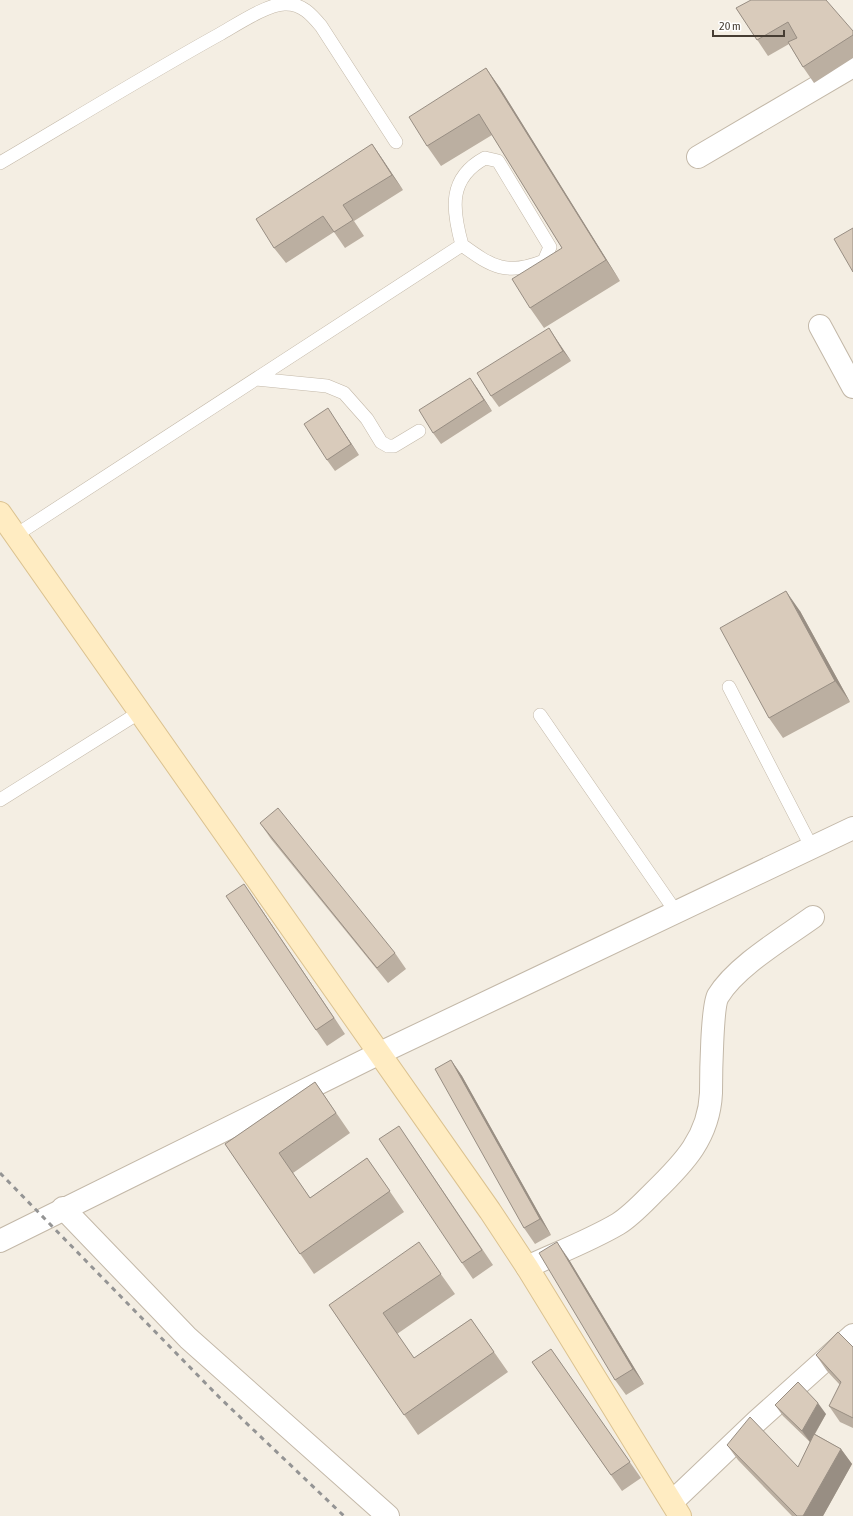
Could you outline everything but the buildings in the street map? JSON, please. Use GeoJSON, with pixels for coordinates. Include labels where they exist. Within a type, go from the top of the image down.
{"type":"FeatureCollection","features":[{"type":"Feature","properties":{"kind":"main road"},"geometry":{"type":"LineString","coordinates":[[0,513],[380,1053],[527,1267],[676,1509]]}},
{"type":"Feature","properties":{"kind":"street"},"geometry":{"type":"LineString","coordinates":[[698,157],[853,66]]}},
{"type":"Feature","properties":{"kind":"street"},"geometry":{"type":"LineString","coordinates":[[820,326],[853,387]]}},
{"type":"Feature","properties":{"kind":"street"},"geometry":{"type":"LineString","coordinates":[[0,1241],[63,1208],[380,1053],[853,828]]}},
{"type":"Feature","properties":{"kind":"street"},"geometry":{"type":"LineString","coordinates":[[527,1267],[606,1231],[620,1223],[645,1201],[684,1162],[699,1138],[707,1118],[711,1095],[717,998],[727,984],[741,970],[813,917]]}},
{"type":"Feature","properties":{"kind":"street"},"geometry":{"type":"LineString","coordinates":[[63,1208],[188,1338],[388,1516]]}},
{"type":"Feature","properties":{"kind":"street"},"geometry":{"type":"LineString","coordinates":[[676,1509],[757,1421],[853,1335]]}},
{"type":"Feature","properties":{"kind":"lane"},"geometry":{"type":"LineString","coordinates":[[0,163],[181,55],[259,12],[285,4],[298,6],[310,13],[317,21],[396,142]]}},
{"type":"Feature","properties":{"kind":"lane"},"geometry":{"type":"LineString","coordinates":[[485,158],[498,161],[550,247],[544,260],[528,267],[510,269],[485,262],[462,245],[455,221],[455,193],[462,178],[473,165],[485,158]]}},
{"type":"Feature","properties":{"kind":"lane"},"geometry":{"type":"LineString","coordinates":[[16,535],[462,245]]}},
{"type":"Feature","properties":{"kind":"lane"},"geometry":{"type":"LineString","coordinates":[[256,379],[326,386],[344,393],[367,419],[381,442],[388,446],[394,446],[419,431]]}},
{"type":"Feature","properties":{"kind":"lane"},"geometry":{"type":"LineString","coordinates":[[729,687],[812,848]]}},
{"type":"Feature","properties":{"kind":"lane"},"geometry":{"type":"LineString","coordinates":[[0,800],[140,712]]}},
{"type":"Feature","properties":{"kind":"lane"},"geometry":{"type":"LineString","coordinates":[[540,716],[676,912]]}},
{"type":"Feature","properties":{"kind":"railway"},"geometry":{"type":"LineString","coordinates":[[0,1173],[220,1398],[344,1516]]}}]}
